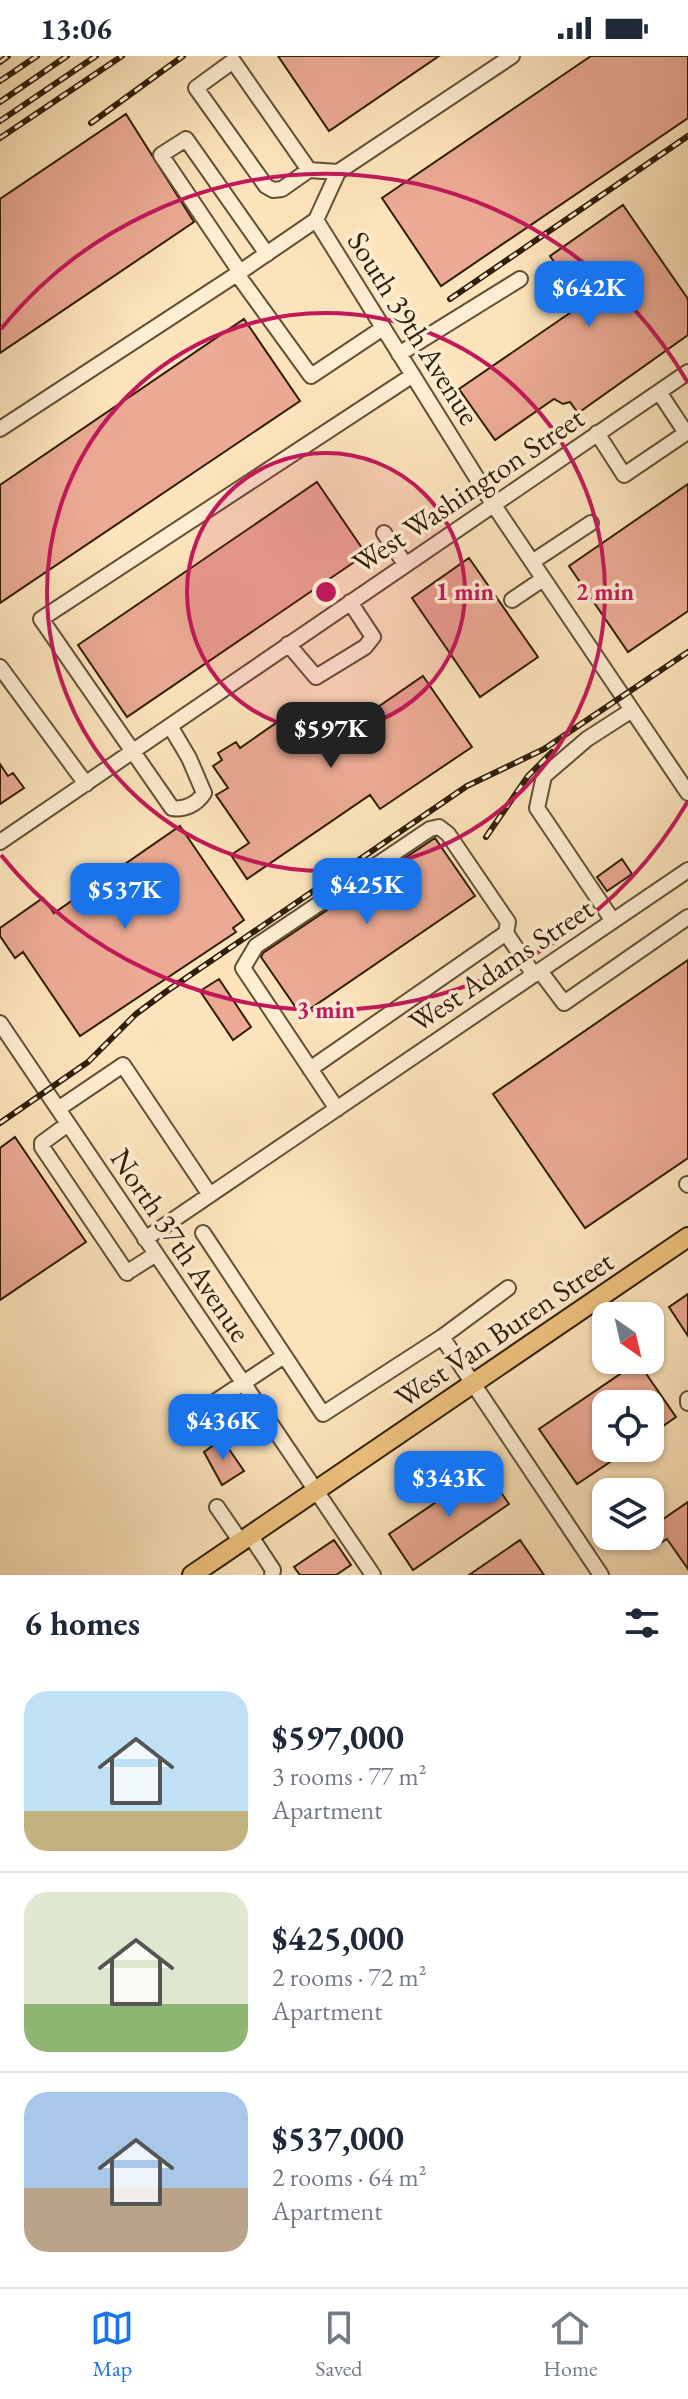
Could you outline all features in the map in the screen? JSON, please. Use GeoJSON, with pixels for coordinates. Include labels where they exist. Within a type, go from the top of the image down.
{"type":"FeatureCollection","features":[{"type":"Feature","properties":{"kind":"main road","name":"West Van Buren Street"},"geometry":{"type":"LineString","coordinates":[[192,1575],[688,1237]]}},
{"type":"Feature","properties":{"kind":"street"},"geometry":{"type":"LineString","coordinates":[[0,429],[316,220],[338,172],[512,56]]}},
{"type":"Feature","properties":{"kind":"street"},"geometry":{"type":"LineString","coordinates":[[309,170],[233,61],[196,88],[266,186],[273,190],[282,189],[309,170],[338,172]]}},
{"type":"Feature","properties":{"kind":"street"},"geometry":{"type":"LineString","coordinates":[[267,254],[186,139],[161,155],[311,376],[383,328]]}},
{"type":"Feature","properties":{"kind":"street","name":"South 39th Avenue"},"geometry":{"type":"LineString","coordinates":[[316,220],[493,504],[688,793]]}},
{"type":"Feature","properties":{"kind":"street"},"geometry":{"type":"LineString","coordinates":[[399,354],[520,279]]}},
{"type":"Feature","properties":{"kind":"street","name":"West Washington Street"},"geometry":{"type":"LineString","coordinates":[[0,842],[688,372]]}},
{"type":"Feature","properties":{"kind":"street"},"geometry":{"type":"LineString","coordinates":[[170,726],[189,758],[204,793],[187,807],[172,808],[41,619],[413,375]]}},
{"type":"Feature","properties":{"kind":"street"},"geometry":{"type":"LineString","coordinates":[[597,433],[624,475],[686,433],[659,392]]}},
{"type":"Feature","properties":{"kind":"street"},"geometry":{"type":"LineString","coordinates":[[532,562],[591,523]]}},
{"type":"Feature","properties":{"kind":"street"},"geometry":{"type":"LineString","coordinates":[[384,533],[405,564]]}},
{"type":"Feature","properties":{"kind":"street"},"geometry":{"type":"LineString","coordinates":[[512,600],[543,579]]}},
{"type":"Feature","properties":{"kind":"street"},"geometry":{"type":"LineString","coordinates":[[288,644],[316,677],[365,647],[373,637],[350,602]]}},
{"type":"Feature","properties":{"kind":"street"},"geometry":{"type":"LineString","coordinates":[[0,667],[86,784]]}},
{"type":"Feature","properties":{"kind":"street"},"geometry":{"type":"LineString","coordinates":[[613,921],[537,808],[544,776],[587,739],[632,710]]}},
{"type":"Feature","properties":{"kind":"street"},"geometry":{"type":"LineString","coordinates":[[310,1069],[506,933],[508,922],[448,834],[434,827],[256,946],[243,968],[310,1069],[337,1109]]}},
{"type":"Feature","properties":{"kind":"street","name":"West Adams Street"},"geometry":{"type":"LineString","coordinates":[[145,1239],[688,870]]}},
{"type":"Feature","properties":{"kind":"street"},"geometry":{"type":"LineString","coordinates":[[506,933],[564,1003],[688,917]]}},
{"type":"Feature","properties":{"kind":"street","name":"North 37th Avenue"},"geometry":{"type":"LineString","coordinates":[[0,1023],[370,1570]]}},
{"type":"Feature","properties":{"kind":"street"},"geometry":{"type":"LineString","coordinates":[[58,1109],[123,1065],[210,1195]]}},
{"type":"Feature","properties":{"kind":"street"},"geometry":{"type":"LineString","coordinates":[[68,1124],[42,1143],[42,1147],[129,1272],[156,1254]]}},
{"type":"Feature","properties":{"kind":"street"},"geometry":{"type":"LineString","coordinates":[[203,1233],[323,1414],[442,1337],[508,1288]]}},
{"type":"Feature","properties":{"kind":"street"},"geometry":{"type":"LineString","coordinates":[[442,1337],[601,1575]]}},
{"type":"Feature","properties":{"kind":"street"},"geometry":{"type":"LineString","coordinates":[[210,1405],[284,1356]]}},
{"type":"Feature","properties":{"kind":"street"},"geometry":{"type":"LineString","coordinates":[[217,1507],[273,1570],[272,1575]]}},
{"type":"Feature","properties":{"kind":"street"},"geometry":{"type":"LineString","coordinates":[[354,1575],[370,1570]]}},
{"type":"Feature","properties":{"kind":"building"},"geometry":{"type":"Polygon","coordinates":[[[278,56],[439,56],[329,131],[278,56]]]}},
{"type":"Feature","properties":{"kind":"building"},"geometry":{"type":"Polygon","coordinates":[[[591,56],[688,56],[688,118],[441,286],[382,198],[591,56]]]}},
{"type":"Feature","properties":{"kind":"building"},"geometry":{"type":"Polygon","coordinates":[[[126,114],[194,222],[0,353],[0,199],[126,114]]]}},
{"type":"Feature","properties":{"kind":"building"},"geometry":{"type":"Polygon","coordinates":[[[623,205],[688,299],[688,335],[578,413],[570,402],[563,404],[554,399],[495,440],[459,389],[583,304],[550,256],[623,205]]]}},
{"type":"Feature","properties":{"kind":"building"},"geometry":{"type":"Polygon","coordinates":[[[244,319],[300,401],[0,603],[0,485],[244,319]]]}},
{"type":"Feature","properties":{"kind":"building"},"geometry":{"type":"Polygon","coordinates":[[[317,482],[366,554],[127,717],[78,645],[317,482]]]}},
{"type":"Feature","properties":{"kind":"building"},"geometry":{"type":"Polygon","coordinates":[[[688,484],[688,611],[628,652],[569,566],[688,484]]]}},
{"type":"Feature","properties":{"kind":"building"},"geometry":{"type":"Polygon","coordinates":[[[469,558],[538,657],[480,697],[412,598],[469,558]]]}},
{"type":"Feature","properties":{"kind":"building"},"geometry":{"type":"Polygon","coordinates":[[[423,676],[472,747],[380,809],[370,795],[247,879],[231,855],[249,843],[216,795],[228,788],[213,766],[222,760],[218,753],[236,742],[240,748],[302,705],[327,742],[423,676]]]}},
{"type":"Feature","properties":{"kind":"building"},"geometry":{"type":"Polygon","coordinates":[[[0,764],[8,776],[13,773],[24,788],[0,804],[0,764]]]}},
{"type":"Feature","properties":{"kind":"building"},"geometry":{"type":"Polygon","coordinates":[[[180,826],[244,920],[233,928],[236,932],[80,1036],[23,952],[15,958],[0,936],[0,928],[43,898],[54,913],[180,826]]]}},
{"type":"Feature","properties":{"kind":"building"},"geometry":{"type":"Polygon","coordinates":[[[435,838],[475,896],[301,1015],[261,957],[263,953],[435,838]]]}},
{"type":"Feature","properties":{"kind":"building"},"geometry":{"type":"Polygon","coordinates":[[[622,859],[632,874],[607,891],[597,877],[622,859]]]}},
{"type":"Feature","properties":{"kind":"building"},"geometry":{"type":"Polygon","coordinates":[[[688,960],[688,1158],[585,1228],[493,1094],[688,960]]]}},
{"type":"Feature","properties":{"kind":"building"},"geometry":{"type":"Polygon","coordinates":[[[219,979],[251,1027],[233,1040],[200,991],[219,979]]]}},
{"type":"Feature","properties":{"kind":"building"},"geometry":{"type":"Polygon","coordinates":[[[15,1137],[86,1242],[0,1300],[0,1148],[15,1137]]]}},
{"type":"Feature","properties":{"kind":"building"},"geometry":{"type":"Polygon","coordinates":[[[688,1294],[688,1336],[669,1307],[688,1294]]]}},
{"type":"Feature","properties":{"kind":"building"},"geometry":{"type":"Polygon","coordinates":[[[620,1374],[646,1374],[657,1390],[597,1390],[620,1374]]]}},
{"type":"Feature","properties":{"kind":"building"},"geometry":{"type":"Polygon","coordinates":[[[592,1393],[592,1462],[610,1462],[577,1484],[539,1429],[592,1393]]]}},
{"type":"Feature","properties":{"kind":"building"},"geometry":{"type":"Polygon","coordinates":[[[664,1400],[676,1417],[664,1425],[664,1400]]]}},
{"type":"Feature","properties":{"kind":"building"},"geometry":{"type":"Polygon","coordinates":[[[222,1439],[244,1471],[222,1485],[204,1452],[222,1439]]]}},
{"type":"Feature","properties":{"kind":"building"},"geometry":{"type":"Polygon","coordinates":[[[485,1469],[509,1504],[413,1570],[389,1534],[485,1469]]]}},
{"type":"Feature","properties":{"kind":"building"},"geometry":{"type":"Polygon","coordinates":[[[688,1502],[688,1569],[667,1539],[664,1541],[664,1518],[688,1502]]]}},
{"type":"Feature","properties":{"kind":"building"},"geometry":{"type":"Polygon","coordinates":[[[334,1540],[351,1565],[336,1575],[300,1575],[294,1567],[334,1540]]]}},
{"type":"Feature","properties":{"kind":"building"},"geometry":{"type":"Polygon","coordinates":[[[520,1540],[544,1575],[469,1575],[520,1540]]]}},
{"type":"Feature","properties":{"kind":"railway"},"geometry":{"type":"LineString","coordinates":[[0,62],[8,56]]}},
{"type":"Feature","properties":{"kind":"railway"},"geometry":{"type":"LineString","coordinates":[[0,81],[37,56]]}},
{"type":"Feature","properties":{"kind":"railway"},"geometry":{"type":"LineString","coordinates":[[0,102],[67,56]]}},
{"type":"Feature","properties":{"kind":"railway"},"geometry":{"type":"LineString","coordinates":[[0,121],[96,56]]}},
{"type":"Feature","properties":{"kind":"railway"},"geometry":{"type":"LineString","coordinates":[[0,138],[122,56]]}},
{"type":"Feature","properties":{"kind":"railway"},"geometry":{"type":"LineString","coordinates":[[91,123],[183,56]]}},
{"type":"Feature","properties":{"kind":"railway"},"geometry":{"type":"LineString","coordinates":[[450,299],[688,136]]}},
{"type":"Feature","properties":{"kind":"railway"},"geometry":{"type":"LineString","coordinates":[[0,1123],[88,1062],[136,1014],[167,991],[467,786],[544,749],[688,652]]}},
{"type":"Feature","properties":{"kind":"railway"},"geometry":{"type":"LineString","coordinates":[[486,837],[528,776],[552,752]]}}]}
